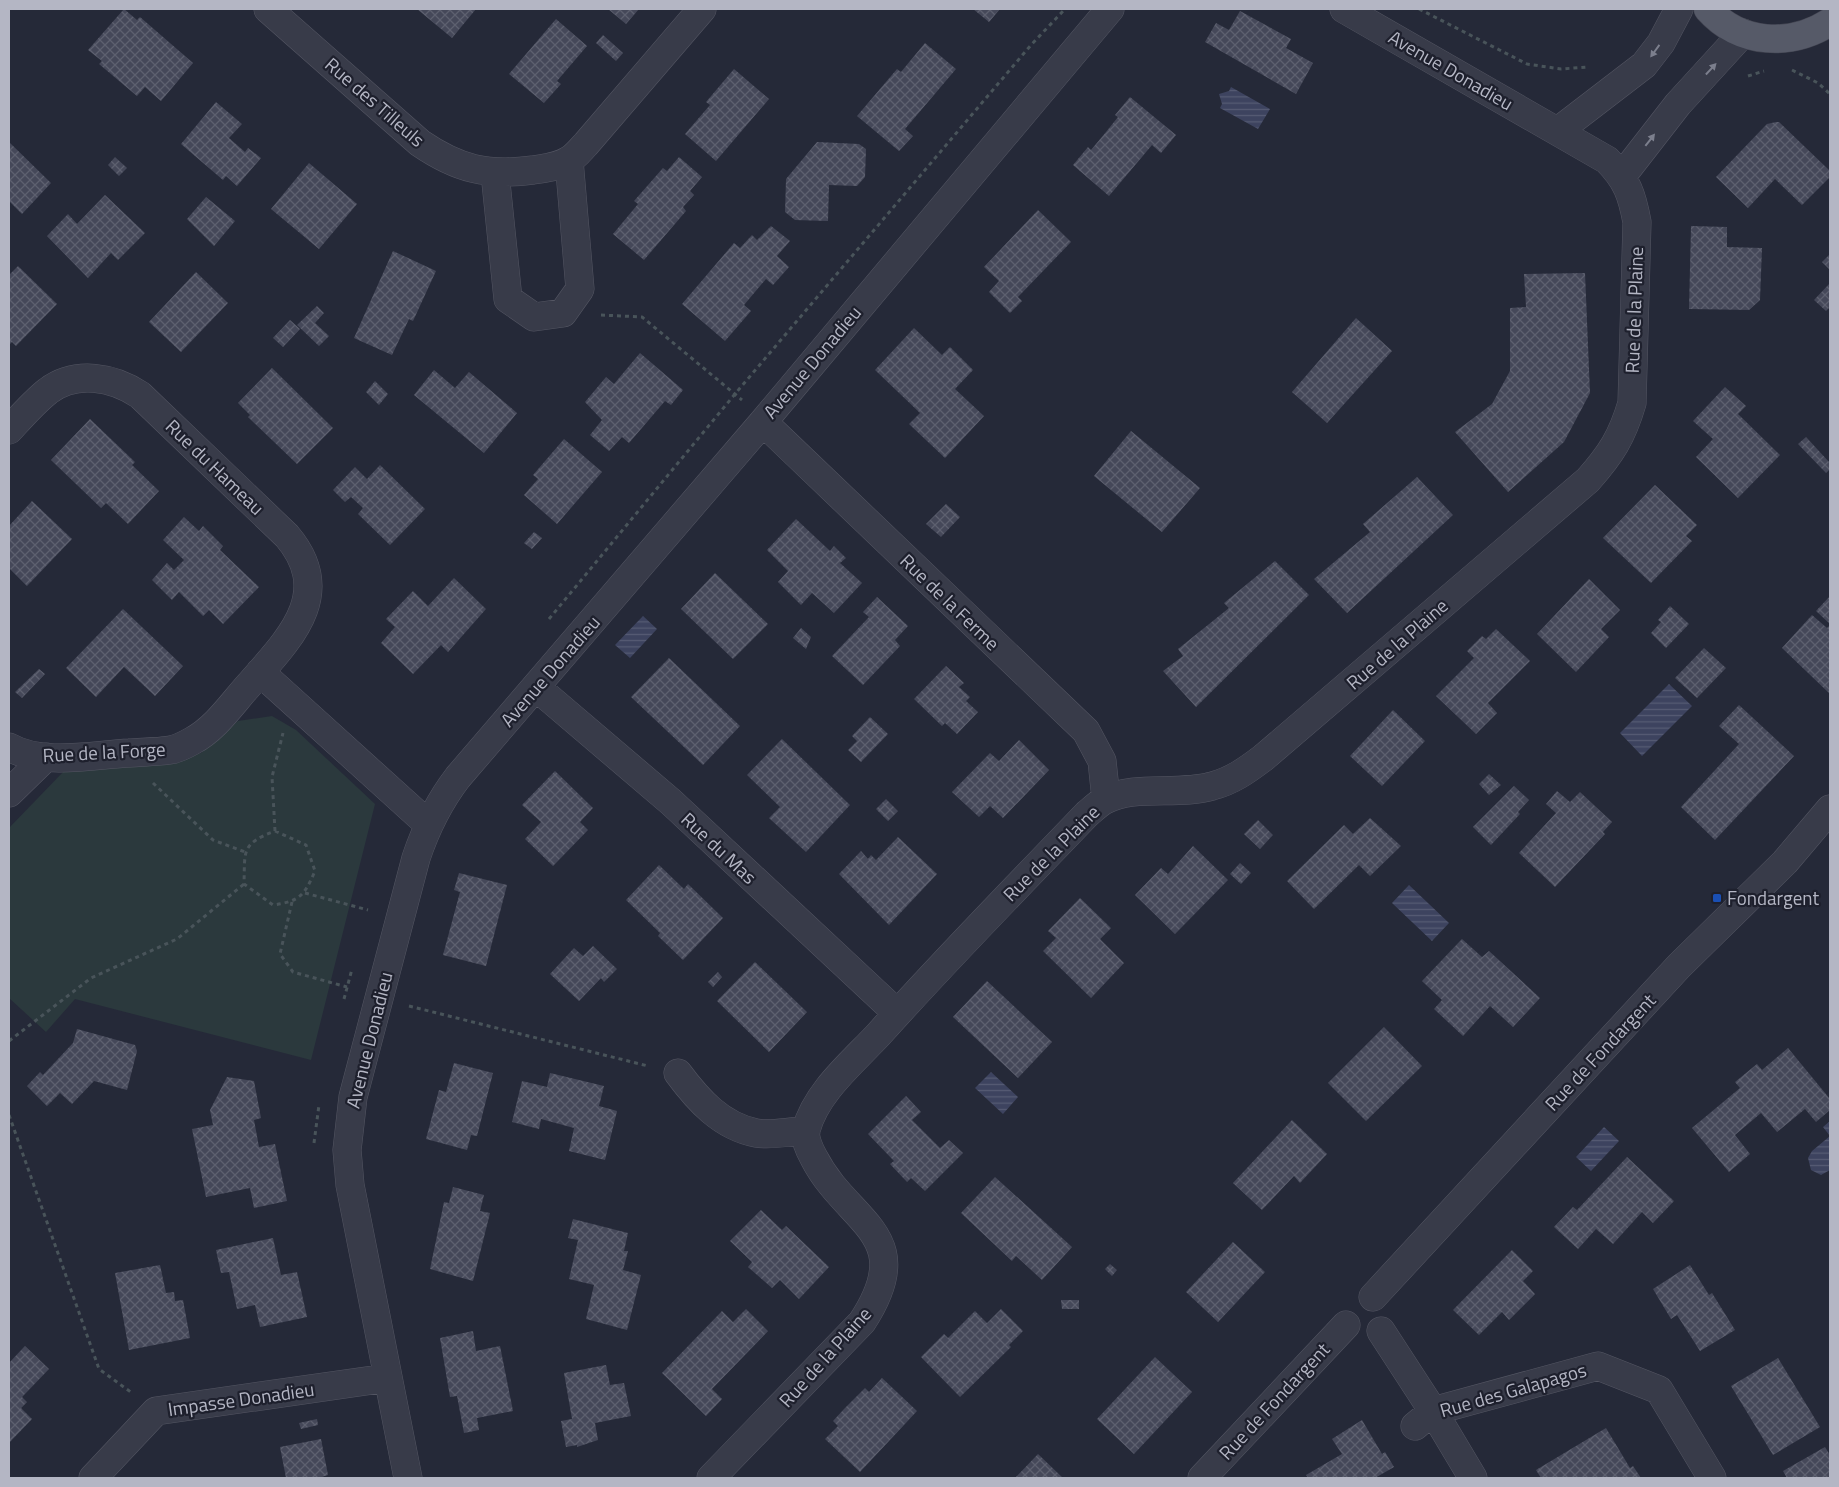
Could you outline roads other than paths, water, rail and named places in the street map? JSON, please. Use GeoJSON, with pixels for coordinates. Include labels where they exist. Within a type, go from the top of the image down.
{"type":"FeatureCollection","features":[{"type":"Feature","properties":{"kind":"main road"},"geometry":{"type":"LineString","coordinates":[[1708,9],[1725,24],[1743,33],[1778,40],[1825,32]]}},
{"type":"Feature","properties":{"kind":"street","name":"Rue des Tilleuls"},"geometry":{"type":"LineString","coordinates":[[268,9],[420,143],[444,160],[471,169],[495,173],[549,168],[569,160],[586,144],[702,9]]}},
{"type":"Feature","properties":{"kind":"street","name":"Avenue Donadieu"},"geometry":{"type":"LineString","coordinates":[[408,1478],[350,1185],[346,1150],[353,1097],[416,858],[428,824],[443,797],[453,784],[763,422],[1110,9]]}},
{"type":"Feature","properties":{"kind":"street","name":"Avenue Donadieu"},"geometry":{"type":"LineString","coordinates":[[1344,9],[1558,131]]}},
{"type":"Feature","properties":{"kind":"street"},"geometry":{"type":"LineString","coordinates":[[1558,131],[1644,65],[1661,43],[1679,9]]}},
{"type":"Feature","properties":{"kind":"street"},"geometry":{"type":"LineString","coordinates":[[1622,176],[1678,104],[1743,33]]}},
{"type":"Feature","properties":{"kind":"street","name":"Rue de la Plaine"},"geometry":{"type":"LineString","coordinates":[[711,1478],[862,1322],[875,1302],[882,1279],[884,1257],[879,1238],[822,1175],[810,1151],[806,1131],[822,1096],[1087,814],[1106,799],[1136,790],[1172,792],[1211,787],[1237,778],[1263,758],[1580,486],[1611,454],[1624,430],[1632,403],[1637,222],[1633,200],[1622,176],[1607,160],[1558,131]]}},
{"type":"Feature","properties":{"kind":"street"},"geometry":{"type":"LineString","coordinates":[[495,173],[508,299],[534,317],[563,313],[580,289],[569,160]]}},
{"type":"Feature","properties":{"kind":"street","name":"Rue du Hameau"},"geometry":{"type":"LineString","coordinates":[[9,430],[49,390],[68,382],[87,377],[125,385],[140,395],[287,536],[298,549],[305,567],[308,586],[305,607],[296,628],[260,672]]}},
{"type":"Feature","properties":{"kind":"street","name":"Rue de la Ferme"},"geometry":{"type":"LineString","coordinates":[[763,422],[1086,732],[1102,761],[1106,799]]}},
{"type":"Feature","properties":{"kind":"street"},"geometry":{"type":"LineString","coordinates":[[260,672],[428,824]]}},
{"type":"Feature","properties":{"kind":"street","name":"Rue de la Forge"},"geometry":{"type":"LineString","coordinates":[[9,747],[18,752],[46,757],[171,750],[192,741],[211,729],[260,672]]}},
{"type":"Feature","properties":{"kind":"street","name":"Rue du Mas"},"geometry":{"type":"LineString","coordinates":[[536,688],[671,802],[897,1014]]}},
{"type":"Feature","properties":{"kind":"street"},"geometry":{"type":"LineString","coordinates":[[9,793],[46,757]]}},
{"type":"Feature","properties":{"kind":"street","name":"Rue de Fondargent"},"geometry":{"type":"LineString","coordinates":[[1374,1297],[1679,966],[1785,862],[1830,809]]}},
{"type":"Feature","properties":{"kind":"street"},"geometry":{"type":"LineString","coordinates":[[678,1073],[697,1099],[726,1122],[756,1133],[806,1131]]}},
{"type":"Feature","properties":{"kind":"street"},"geometry":{"type":"LineString","coordinates":[[1346,1325],[1346,1309],[1358,1297],[1374,1297],[1385,1309],[1385,1325],[1381,1331],[1424,1419],[1473,1478]]}},
{"type":"Feature","properties":{"kind":"street","name":"Rue de Fondargent"},"geometry":{"type":"LineString","coordinates":[[1202,1478],[1346,1325],[1351,1332],[1366,1338],[1374,1336],[1381,1331]]}},
{"type":"Feature","properties":{"kind":"street","name":"Rue des Galapagos"},"geometry":{"type":"LineString","coordinates":[[1424,1419],[1598,1366],[1658,1390],[1712,1478]]}},
{"type":"Feature","properties":{"kind":"street","name":"Impasse Donadieu"},"geometry":{"type":"LineString","coordinates":[[93,1478],[156,1411],[387,1378]]}},
{"type":"Feature","properties":{"kind":"water"},"geometry":{"type":"Polygon","coordinates":[[[1231,87],[1270,109],[1258,129],[1220,108],[1222,104],[1219,94],[1229,91],[1231,87]]]}},
{"type":"Feature","properties":{"kind":"water"},"geometry":{"type":"Polygon","coordinates":[[[643,616],[657,629],[630,658],[615,645],[643,616]]]}},
{"type":"Feature","properties":{"kind":"water"},"geometry":{"type":"Polygon","coordinates":[[[1669,684],[1692,706],[1642,756],[1620,733],[1669,684]]]}},
{"type":"Feature","properties":{"kind":"water"},"geometry":{"type":"Polygon","coordinates":[[[1409,885],[1449,923],[1432,941],[1392,903],[1409,885]]]}},
{"type":"Feature","properties":{"kind":"water"},"geometry":{"type":"Polygon","coordinates":[[[991,1072],[1018,1097],[1003,1114],[975,1088],[991,1072]]]}},
{"type":"Feature","properties":{"kind":"water"},"geometry":{"type":"Polygon","coordinates":[[[1830,1121],[1830,1136],[1823,1127],[1830,1121]]]}},
{"type":"Feature","properties":{"kind":"water"},"geometry":{"type":"Polygon","coordinates":[[[1604,1127],[1619,1141],[1591,1171],[1576,1157],[1604,1127]]]}},
{"type":"Feature","properties":{"kind":"water"},"geometry":{"type":"Polygon","coordinates":[[[1830,1136],[1830,1170],[1821,1175],[1811,1170],[1808,1158],[1812,1151],[1830,1136]]]}},
{"type":"Feature","properties":{"kind":"place","name":"Fondargent"},"geometry":{"type":"Point","coordinates":[1717,898]}}]}
